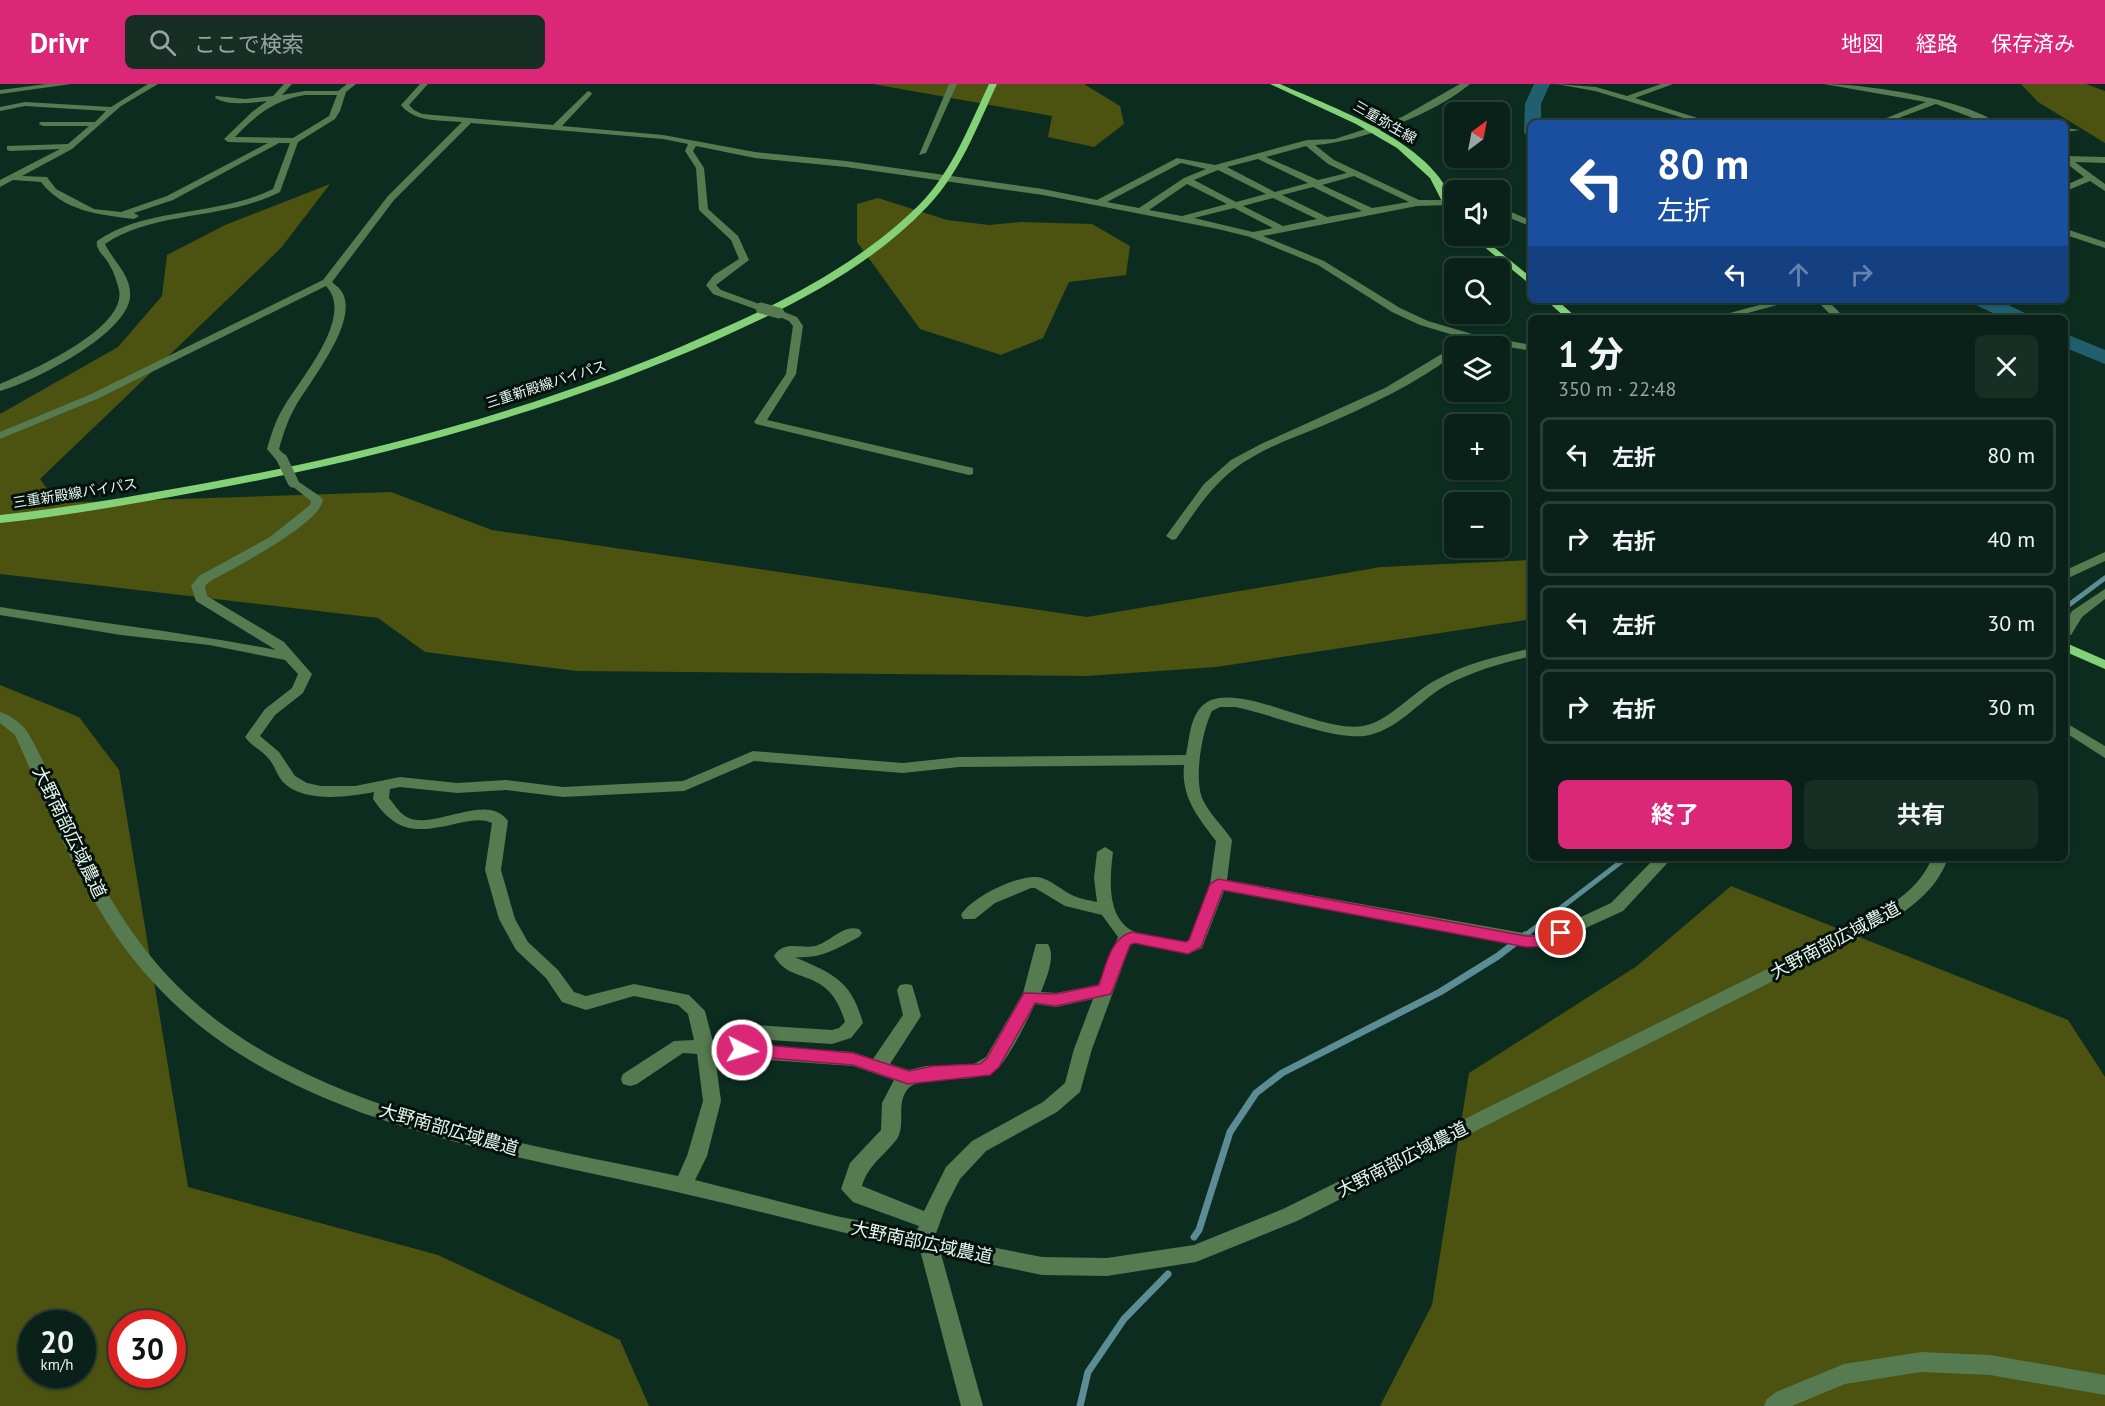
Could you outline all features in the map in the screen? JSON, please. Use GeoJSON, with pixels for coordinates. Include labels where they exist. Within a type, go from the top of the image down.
{"type":"FeatureCollection","features":[{"type":"Feature","properties":{"kind":"main road","name":"三重新殿線バイパス"},"geometry":{"type":"LineString","coordinates":[[0,519],[96,506],[270,475],[450,430],[595,385],[706,341],[816,286],[899,229],[947,179],[993,84]]}},
{"type":"Feature","properties":{"kind":"main road","name":"三重弥生線"},"geometry":{"type":"LineString","coordinates":[[1274,84],[1369,129],[1405,150],[1427,169],[1444,196]]}},
{"type":"Feature","properties":{"kind":"main road"},"geometry":{"type":"LineString","coordinates":[[1487,246],[1528,280]]}},
{"type":"Feature","properties":{"kind":"main road"},"geometry":{"type":"LineString","coordinates":[[1554,303],[1568,315]]}},
{"type":"Feature","properties":{"kind":"main road"},"geometry":{"type":"LineString","coordinates":[[2068,648],[2105,665]]}},
{"type":"Feature","properties":{"kind":"street"},"geometry":{"type":"LineString","coordinates":[[0,92],[67,84]]}},
{"type":"Feature","properties":{"kind":"street"},"geometry":{"type":"LineString","coordinates":[[0,184],[71,146],[112,109],[130,96],[154,84]]}},
{"type":"Feature","properties":{"kind":"street"},"geometry":{"type":"LineString","coordinates":[[288,84],[275,98],[257,109],[228,139],[295,140],[327,123],[341,107],[342,93]]}},
{"type":"Feature","properties":{"kind":"street"},"geometry":{"type":"LineString","coordinates":[[219,98],[245,101],[342,93],[352,84]]}},
{"type":"Feature","properties":{"kind":"street"},"geometry":{"type":"LineString","coordinates":[[424,84],[406,100],[405,105],[411,112],[429,117],[628,133],[694,142],[755,155],[947,179],[1097,203],[1253,235],[1321,263],[1409,317],[1467,336]]}},
{"type":"Feature","properties":{"kind":"street"},"geometry":{"type":"LineString","coordinates":[[922,153],[953,84]]}},
{"type":"Feature","properties":{"kind":"street"},"geometry":{"type":"LineString","coordinates":[[1142,211],[1187,180],[1217,167],[1307,143],[1336,141],[1411,116],[1467,84]]}},
{"type":"Feature","properties":{"kind":"street"},"geometry":{"type":"LineString","coordinates":[[1560,84],[1586,87],[1699,120]]}},
{"type":"Feature","properties":{"kind":"street"},"geometry":{"type":"LineString","coordinates":[[1628,98],[1668,84]]}},
{"type":"Feature","properties":{"kind":"street"},"geometry":{"type":"LineString","coordinates":[[1828,84],[1873,88],[1936,101],[1985,120]]}},
{"type":"Feature","properties":{"kind":"street"},"geometry":{"type":"LineString","coordinates":[[1873,88],[1884,84]]}},
{"type":"Feature","properties":{"kind":"street"},"geometry":{"type":"LineString","coordinates":[[555,128],[588,93]]}},
{"type":"Feature","properties":{"kind":"street"},"geometry":{"type":"LineString","coordinates":[[1886,120],[1936,101]]}},
{"type":"Feature","properties":{"kind":"street"},"geometry":{"type":"LineString","coordinates":[[0,110],[25,104],[112,109]]}},
{"type":"Feature","properties":{"kind":"street"},"geometry":{"type":"LineString","coordinates":[[0,436],[93,397],[327,282],[391,198],[468,121]]}},
{"type":"Feature","properties":{"kind":"street"},"geometry":{"type":"LineString","coordinates":[[43,124],[94,124]]}},
{"type":"Feature","properties":{"kind":"street"},"geometry":{"type":"LineString","coordinates":[[2068,130],[2076,130]]}},
{"type":"Feature","properties":{"kind":"street"},"geometry":{"type":"LineString","coordinates":[[125,213],[170,198],[280,140]]}},
{"type":"Feature","properties":{"kind":"street"},"geometry":{"type":"LineString","coordinates":[[0,388],[75,351],[107,326],[121,309],[125,298],[115,264],[103,251],[100,243],[106,237],[150,223],[216,211],[269,195],[277,190],[279,176],[295,140]]}},
{"type":"Feature","properties":{"kind":"street"},"geometry":{"type":"LineString","coordinates":[[694,142],[689,151],[700,168],[704,210],[732,233],[744,254],[744,260],[738,266],[711,285],[717,292],[794,319],[798,326],[791,374],[760,422],[969,471]]}},
{"type":"Feature","properties":{"kind":"street"},"geometry":{"type":"LineString","coordinates":[[1307,143],[1323,157],[1417,203]]}},
{"type":"Feature","properties":{"kind":"street"},"geometry":{"type":"LineString","coordinates":[[10,147],[71,146]]}},
{"type":"Feature","properties":{"kind":"street"},"geometry":{"type":"LineString","coordinates":[[1260,157],[1370,211]]}},
{"type":"Feature","properties":{"kind":"street"},"geometry":{"type":"LineString","coordinates":[[2068,159],[2105,160]]}},
{"type":"Feature","properties":{"kind":"street"},"geometry":{"type":"LineString","coordinates":[[1097,203],[1180,160],[1217,167],[1325,220]]}},
{"type":"Feature","properties":{"kind":"street"},"geometry":{"type":"LineString","coordinates":[[2068,160],[2105,188]]}},
{"type":"Feature","properties":{"kind":"street"},"geometry":{"type":"LineString","coordinates":[[1183,219],[1356,173]]}},
{"type":"Feature","properties":{"kind":"street"},"geometry":{"type":"LineString","coordinates":[[2068,187],[2091,177]]}},
{"type":"Feature","properties":{"kind":"street"},"geometry":{"type":"LineString","coordinates":[[12,178],[44,179],[53,191],[92,210],[125,213],[150,223]]}},
{"type":"Feature","properties":{"kind":"street"},"geometry":{"type":"LineString","coordinates":[[1187,180],[1281,229]]}},
{"type":"Feature","properties":{"kind":"street"},"geometry":{"type":"LineString","coordinates":[[1253,235],[1370,211],[1390,210],[1417,203],[1444,202]]}},
{"type":"Feature","properties":{"kind":"street"},"geometry":{"type":"LineString","coordinates":[[1510,217],[1528,223]]}},
{"type":"Feature","properties":{"kind":"street"},"geometry":{"type":"LineString","coordinates":[[2068,233],[2105,244]]}},
{"type":"Feature","properties":{"kind":"street"},"geometry":{"type":"LineString","coordinates":[[327,282],[335,286],[341,296],[341,315],[326,351],[290,406],[273,449],[282,459],[293,482],[317,500],[316,506],[274,540],[204,579],[198,586],[201,598],[279,645],[305,674],[298,690],[270,712],[252,737],[274,754],[289,779],[302,787],[321,791],[355,791],[400,782],[457,788],[506,785],[563,792],[684,786],[700,782],[738,761],[753,756],[903,768],[959,762],[1192,760]]}},
{"type":"Feature","properties":{"kind":"street"},"geometry":{"type":"LineString","coordinates":[[1728,315],[1778,303]]}},
{"type":"Feature","properties":{"kind":"street"},"geometry":{"type":"LineString","coordinates":[[1824,303],[1837,315]]}},
{"type":"Feature","properties":{"kind":"street"},"geometry":{"type":"LineString","coordinates":[[1510,344],[1528,347]]}},
{"type":"Feature","properties":{"kind":"street"},"geometry":{"type":"LineString","coordinates":[[1172,536],[1206,488],[1233,464],[1257,450],[1388,393],[1444,357]]}},
{"type":"Feature","properties":{"kind":"street"},"geometry":{"type":"LineString","coordinates":[[2068,574],[2105,556]]}},
{"type":"Feature","properties":{"kind":"street"},"geometry":{"type":"LineString","coordinates":[[2068,629],[2077,614],[2105,593]]}},
{"type":"Feature","properties":{"kind":"street"},"geometry":{"type":"LineString","coordinates":[[0,611],[121,632],[208,641],[287,656]]}},
{"type":"Feature","properties":{"kind":"street"},"geometry":{"type":"LineString","coordinates":[[972,1406],[927,1236],[953,1173],[979,1146],[1050,1107],[1073,1087],[1083,1048],[1123,942],[1132,937],[1188,948],[1196,944],[1218,884],[1224,840],[1190,793],[1192,760],[1203,713],[1208,706],[1218,702],[1254,706],[1336,729],[1364,731],[1385,724],[1427,691],[1459,672],[1479,664],[1528,653]]}},
{"type":"Feature","properties":{"kind":"street","name":"大野南部広域農道"},"geometry":{"type":"LineString","coordinates":[[0,716],[21,733],[79,858],[118,924],[158,977],[196,1013],[254,1056],[315,1085],[402,1119],[503,1147],[927,1236],[1042,1266],[1107,1267],[1196,1253],[1290,1215],[1872,924],[1902,906],[1921,888],[1938,867],[1939,861]]}},
{"type":"Feature","properties":{"kind":"street"},"geometry":{"type":"LineString","coordinates":[[2068,728],[2105,753]]}},
{"type":"Feature","properties":{"kind":"street"},"geometry":{"type":"LineString","coordinates":[[383,786],[381,799],[400,819],[414,824],[431,825],[485,815],[494,816],[500,821],[493,870],[507,919],[522,946],[552,974],[568,997],[586,1003],[634,990],[683,1000],[696,1011],[705,1047],[712,1101],[697,1156],[683,1185]]}},
{"type":"Feature","properties":{"kind":"street"},"geometry":{"type":"LineString","coordinates":[[1105,852],[1101,881],[1110,918],[1129,939]]}},
{"type":"Feature","properties":{"kind":"street"},"geometry":{"type":"LineString","coordinates":[[1218,884],[1526,941],[1542,942],[1617,907],[1661,861]]}},
{"type":"Feature","properties":{"kind":"street"},"geometry":{"type":"LineString","coordinates":[[969,915],[989,899],[1029,882],[1039,883],[1071,902],[1108,910]]}},
{"type":"Feature","properties":{"kind":"street"},"geometry":{"type":"LineString","coordinates":[[742,1050],[747,1036],[754,1032],[832,1037],[845,1033],[854,1023],[849,1000],[838,985],[787,962],[783,956],[788,952],[814,952],[853,933]]}},
{"type":"Feature","properties":{"kind":"street"},"geometry":{"type":"LineString","coordinates":[[630,1079],[680,1046],[853,1059],[879,1065],[908,1077],[934,1072],[984,1070],[993,1062],[1030,997],[1042,960],[1042,948]]}},
{"type":"Feature","properties":{"kind":"street"},"geometry":{"type":"LineString","coordinates":[[879,1065],[912,1016],[906,990]]}},
{"type":"Feature","properties":{"kind":"street"},"geometry":{"type":"LineString","coordinates":[[1030,997],[1056,1000],[1105,990]]}},
{"type":"Feature","properties":{"kind":"street"},"geometry":{"type":"LineString","coordinates":[[908,1077],[895,1090],[889,1110],[890,1133],[857,1169],[851,1189],[860,1197],[927,1236]]}},
{"type":"Feature","properties":{"kind":"street"},"geometry":{"type":"LineString","coordinates":[[1775,1406],[1784,1398],[1844,1374],[1921,1362],[1990,1365],[2105,1385]]}},
{"type":"Feature","properties":{"kind":"green space"},"geometry":{"type":"Polygon","coordinates":[[[873,84],[1084,84],[1120,106],[1124,124],[1094,147],[1048,137],[1052,116],[873,84]]]}},
{"type":"Feature","properties":{"kind":"green space"},"geometry":{"type":"Polygon","coordinates":[[[2021,84],[2086,84],[2105,91],[2105,143],[2068,120],[2038,102],[2021,84]]]}},
{"type":"Feature","properties":{"kind":"green space"},"geometry":{"type":"Polygon","coordinates":[[[330,184],[281,248],[40,479],[57,503],[391,492],[492,530],[1087,617],[1381,567],[1528,560],[1528,620],[1216,667],[1087,676],[577,671],[425,652],[378,618],[0,574],[0,414],[118,347],[162,296],[167,255],[225,225],[330,184]]]}},
{"type":"Feature","properties":{"kind":"green space"},"geometry":{"type":"Polygon","coordinates":[[[878,198],[947,220],[989,225],[1021,222],[1092,224],[1130,246],[1126,275],[1069,282],[1043,338],[1001,355],[920,329],[857,242],[857,204],[878,198]]]}},
{"type":"Feature","properties":{"kind":"green space"},"geometry":{"type":"Polygon","coordinates":[[[0,685],[79,717],[119,770],[188,1187],[438,1255],[620,1340],[649,1406],[0,1406],[0,685]]]}},
{"type":"Feature","properties":{"kind":"green space"},"geometry":{"type":"Polygon","coordinates":[[[1731,886],[2068,1020],[2105,1077],[2105,1406],[1380,1406],[1432,1305],[1469,1073],[1637,966],[1731,886]]]}},
{"type":"Feature","properties":{"kind":"waterway"},"geometry":{"type":"LineString","coordinates":[[1532,120],[1533,104],[1542,84]]}},
{"type":"Feature","properties":{"kind":"waterway"},"geometry":{"type":"LineString","coordinates":[[1988,303],[2014,315]]}},
{"type":"Feature","properties":{"kind":"waterway"},"geometry":{"type":"LineString","coordinates":[[2068,341],[2105,358]]}},
{"type":"Feature","properties":{"kind":"waterway"},"geometry":{"type":"LineString","coordinates":[[2068,606],[2105,578]]}},
{"type":"Feature","properties":{"kind":"waterway"},"geometry":{"type":"LineString","coordinates":[[1523,937],[1622,861]]}},
{"type":"Feature","properties":{"kind":"waterway"},"geometry":{"type":"LineString","coordinates":[[1194,1237],[1199,1230],[1230,1132],[1256,1093],[1282,1073],[1440,992],[1498,956],[1525,935]]}},
{"type":"Feature","properties":{"kind":"waterway"},"geometry":{"type":"LineString","coordinates":[[1080,1406],[1088,1372],[1124,1319],[1168,1274]]}},
{"type":"Feature","properties":{"kind":"route"},"geometry":{"type":"LineString","coordinates":[[742,1050],[853,1059],[879,1065],[908,1077],[934,1072],[984,1070],[993,1062],[1030,997],[1056,1000],[1080,997],[1105,990],[1123,942],[1132,937],[1188,948],[1196,944],[1218,884],[1526,941],[1542,942],[1561,933]]}}]}
